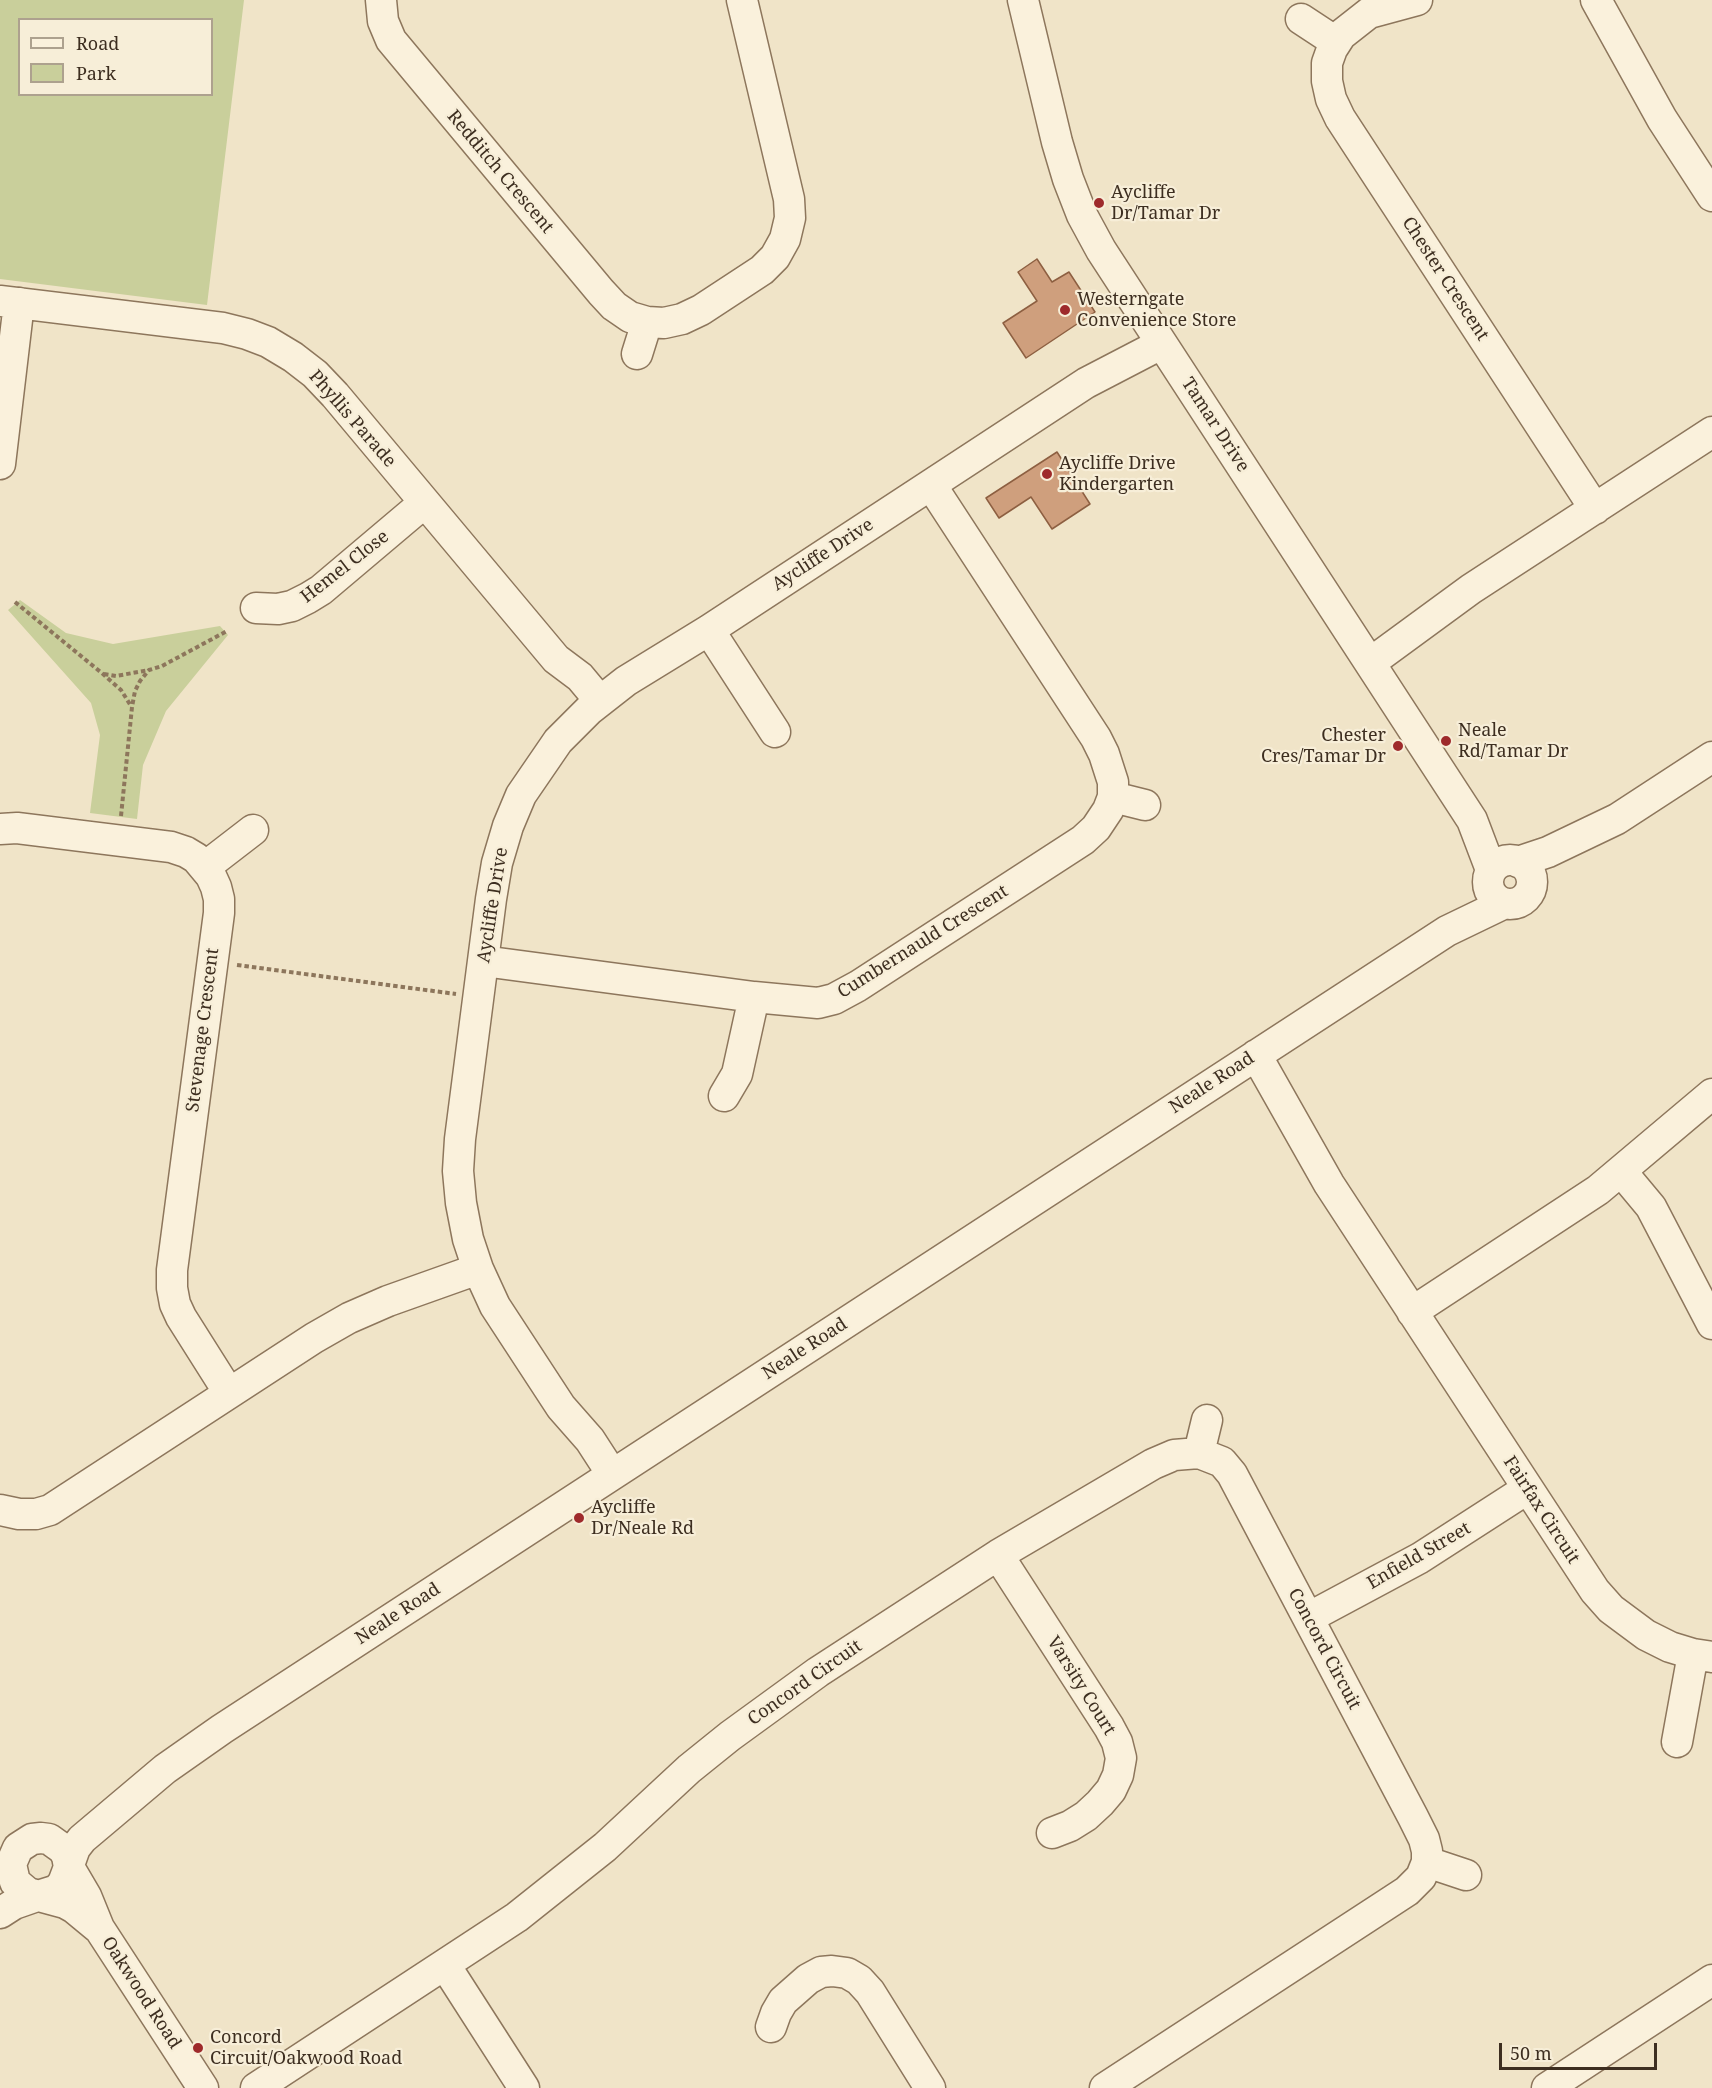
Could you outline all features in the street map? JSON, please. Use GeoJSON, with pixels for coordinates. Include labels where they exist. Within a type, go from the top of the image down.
{"type":"FeatureCollection","features":[{"type":"Feature","properties":{"kind":"street","name":"Redditch Crescent"},"geometry":{"type":"LineString","coordinates":[[381,0],[383,21],[391,40],[601,292],[614,306],[630,317],[647,322],[664,323],[682,319],[701,310],[762,270],[775,257],[785,239],[790,218],[789,199],[742,0]]}},
{"type":"Feature","properties":{"kind":"street","name":"Tamar Drive"},"geometry":{"type":"LineString","coordinates":[[1023,0],[1068,179],[1082,215],[1101,250],[1508,877]]}},
{"type":"Feature","properties":{"kind":"street","name":"Chester Crescent"},"geometry":{"type":"LineString","coordinates":[[1417,0],[1369,13],[1341,35],[1327,63],[1327,81],[1331,99],[1340,118],[1594,509]]}},
{"type":"Feature","properties":{"kind":"street"},"geometry":{"type":"LineString","coordinates":[[1596,0],[1662,119],[1712,195]]}},
{"type":"Feature","properties":{"kind":"street"},"geometry":{"type":"LineString","coordinates":[[1301,20],[1336,42]]}},
{"type":"Feature","properties":{"kind":"street"},"geometry":{"type":"LineString","coordinates":[[0,464],[9,302]]}},
{"type":"Feature","properties":{"kind":"street","name":"Phyllis Parade"},"geometry":{"type":"LineString","coordinates":[[9,302],[223,328],[268,342],[293,357],[315,374],[345,407],[556,659],[580,677],[594,706]]}},
{"type":"Feature","properties":{"kind":"street"},"geometry":{"type":"LineString","coordinates":[[637,354],[647,322]]}},
{"type":"Feature","properties":{"kind":"street","name":"Aycliffe Drive"},"geometry":{"type":"LineString","coordinates":[[606,1478],[578,1444],[561,1407],[495,1306],[478,1269],[468,1239],[461,1203],[458,1171],[465,1091],[497,863],[521,795],[558,741],[594,706],[626,681],[709,630],[1156,336]]}},
{"type":"Feature","properties":{"kind":"street"},"geometry":{"type":"LineString","coordinates":[[1366,657],[1400,628],[1471,589],[1712,432]]}},
{"type":"Feature","properties":{"kind":"street"},"geometry":{"type":"LineString","coordinates":[[931,485],[1096,738],[1110,767],[1113,797],[1145,805]]}},
{"type":"Feature","properties":{"kind":"street","name":"Hemel Close"},"geometry":{"type":"LineString","coordinates":[[256,609],[278,609],[292,606],[321,590],[424,503]]}},
{"type":"Feature","properties":{"kind":"street"},"geometry":{"type":"LineString","coordinates":[[709,630],[775,732]]}},
{"type":"Feature","properties":{"kind":"street","name":"Neale Road"},"geometry":{"type":"LineString","coordinates":[[69,1866],[75,1848],[82,1839],[165,1770],[231,1723],[1447,931],[1508,877],[1549,867],[1574,855],[1617,819],[1712,757]]}},
{"type":"Feature","properties":{"kind":"street","name":"Cumbernauld Crescent"},"geometry":{"type":"LineString","coordinates":[[483,961],[754,997],[818,1003],[845,993],[1083,840],[1096,828],[1108,810],[1113,797]]}},
{"type":"Feature","properties":{"kind":"street"},"geometry":{"type":"LineString","coordinates":[[0,829],[17,828],[171,847],[186,852],[205,867],[253,830]]}},
{"type":"Feature","properties":{"kind":"street","name":"Stevenage Crescent"},"geometry":{"type":"LineString","coordinates":[[205,867],[216,887],[219,913],[172,1270],[172,1288],[175,1304],[181,1317],[229,1393]]}},
{"type":"Feature","properties":{"kind":"street"},"geometry":{"type":"LineString","coordinates":[[724,1096],[739,1068],[754,997]]}},
{"type":"Feature","properties":{"kind":"street","name":"Fairfax Circuit"},"geometry":{"type":"LineString","coordinates":[[1248,1059],[1279,1120],[1329,1184],[1583,1575],[1611,1610],[1646,1635],[1702,1656]]}},
{"type":"Feature","properties":{"kind":"street"},"geometry":{"type":"LineString","coordinates":[[1412,1312],[1575,1206],[1621,1171],[1712,1094]]}},
{"type":"Feature","properties":{"kind":"street"},"geometry":{"type":"LineString","coordinates":[[1621,1171],[1651,1207],[1712,1324]]}},
{"type":"Feature","properties":{"kind":"street"},"geometry":{"type":"LineString","coordinates":[[0,1510],[19,1514],[36,1514],[50,1510],[314,1338],[349,1318],[388,1301],[478,1269]]}},
{"type":"Feature","properties":{"kind":"street"},"geometry":{"type":"LineString","coordinates":[[1199,1453],[1207,1420]]}},
{"type":"Feature","properties":{"kind":"street","name":"Concord Circuit"},"geometry":{"type":"LineString","coordinates":[[256,2088],[517,1917],[605,1847],[689,1769],[767,1708],[890,1624],[998,1555],[1162,1459],[1174,1455],[1199,1453],[1222,1462],[1232,1474],[1424,1839],[1427,1863]]}},
{"type":"Feature","properties":{"kind":"street","name":"Enfield Street"},"geometry":{"type":"LineString","coordinates":[[1308,1618],[1420,1558],[1527,1489]]}},
{"type":"Feature","properties":{"kind":"street","name":"Varsity Court"},"geometry":{"type":"LineString","coordinates":[[998,1555],[1109,1727],[1117,1742],[1121,1758],[1118,1775],[1111,1790],[1100,1803],[1086,1816],[1052,1833]]}},
{"type":"Feature","properties":{"kind":"street"},"geometry":{"type":"LineString","coordinates":[[1677,1742],[1702,1656]]}},
{"type":"Feature","properties":{"kind":"street","name":"Neale Road"},"geometry":{"type":"LineString","coordinates":[[41,1838],[165,1770]]}},
{"type":"Feature","properties":{"kind":"street"},"geometry":{"type":"LineString","coordinates":[[0,1913],[14,1904],[49,1894],[63,1883],[69,1866],[63,1849],[57,1843],[41,1838],[32,1839],[18,1848],[5,1874]]}},
{"type":"Feature","properties":{"kind":"street"},"geometry":{"type":"LineString","coordinates":[[1105,2088],[1407,1891],[1421,1877],[1427,1863],[1466,1875]]}},
{"type":"Feature","properties":{"kind":"street","name":"Oakwood Road"},"geometry":{"type":"LineString","coordinates":[[69,1866],[86,1896],[99,1928],[203,2088]]}},
{"type":"Feature","properties":{"kind":"street"},"geometry":{"type":"LineString","coordinates":[[5,1874],[12,1873],[21,1888],[39,1895]]}},
{"type":"Feature","properties":{"kind":"street","name":"Oakwood Road"},"geometry":{"type":"LineString","coordinates":[[39,1895],[74,1908],[99,1928]]}},
{"type":"Feature","properties":{"kind":"street"},"geometry":{"type":"LineString","coordinates":[[445,1965],[524,2088]]}},
{"type":"Feature","properties":{"kind":"street"},"geometry":{"type":"LineString","coordinates":[[771,2027],[783,2001],[808,1979],[821,1972],[847,1973],[859,1980],[870,1992],[930,2088]]}},
{"type":"Feature","properties":{"kind":"street"},"geometry":{"type":"LineString","coordinates":[[1546,2088],[1712,1980]]}},
{"type":"Feature","properties":{"kind":"path"},"geometry":{"type":"LineString","coordinates":[[15,602],[104,674],[121,690],[132,707]]}},
{"type":"Feature","properties":{"kind":"path"},"geometry":{"type":"LineString","coordinates":[[104,674],[116,676],[162,666],[227,631]]}},
{"type":"Feature","properties":{"kind":"path"},"geometry":{"type":"LineString","coordinates":[[121,819],[135,691],[149,670]]}},
{"type":"Feature","properties":{"kind":"path"},"geometry":{"type":"LineString","coordinates":[[234,965],[457,994]]}},
{"type":"Feature","properties":{"kind":"green space"},"geometry":{"type":"Polygon","coordinates":[[[0,0],[244,0],[207,305],[0,279],[0,0]]]}},
{"type":"Feature","properties":{"kind":"green space"},"geometry":{"type":"Polygon","coordinates":[[[20,600],[66,633],[113,644],[220,626],[228,635],[166,711],[143,765],[137,819],[90,813],[100,735],[91,703],[8,610],[20,600]]]}},
{"type":"Feature","properties":{"kind":"building","name":"Westerngate Convenience Store"},"geometry":{"type":"Polygon","coordinates":[[[1037,259],[1052,282],[1069,272],[1095,312],[1026,358],[1003,323],[1037,301],[1018,272],[1037,259]]]}},
{"type":"Feature","properties":{"kind":"building","name":"Aycliffe Drive Kindergarten"},"geometry":{"type":"Polygon","coordinates":[[[1057,452],[1090,504],[1052,529],[1031,497],[999,518],[986,498],[1057,452]]]}},
{"type":"Feature","properties":{"kind":"place","name":"Aycliffe Dr/Tamar Dr"},"geometry":{"type":"Point","coordinates":[1099,203]}},
{"type":"Feature","properties":{"kind":"place","name":"Westerngate Convenience Store"},"geometry":{"type":"Point","coordinates":[1065,310]}},
{"type":"Feature","properties":{"kind":"place","name":"Aycliffe Drive Kindergarten"},"geometry":{"type":"Point","coordinates":[1047,474]}},
{"type":"Feature","properties":{"kind":"place","name":"Neale Rd/Tamar Dr"},"geometry":{"type":"Point","coordinates":[1446,741]}},
{"type":"Feature","properties":{"kind":"place","name":"Chester Cres/Tamar Dr"},"geometry":{"type":"Point","coordinates":[1398,746]}},
{"type":"Feature","properties":{"kind":"place","name":"Aycliffe Dr/Neale Rd"},"geometry":{"type":"Point","coordinates":[579,1518]}},
{"type":"Feature","properties":{"kind":"place","name":"Concord Circuit/Oakwood Road"},"geometry":{"type":"Point","coordinates":[198,2048]}}]}
